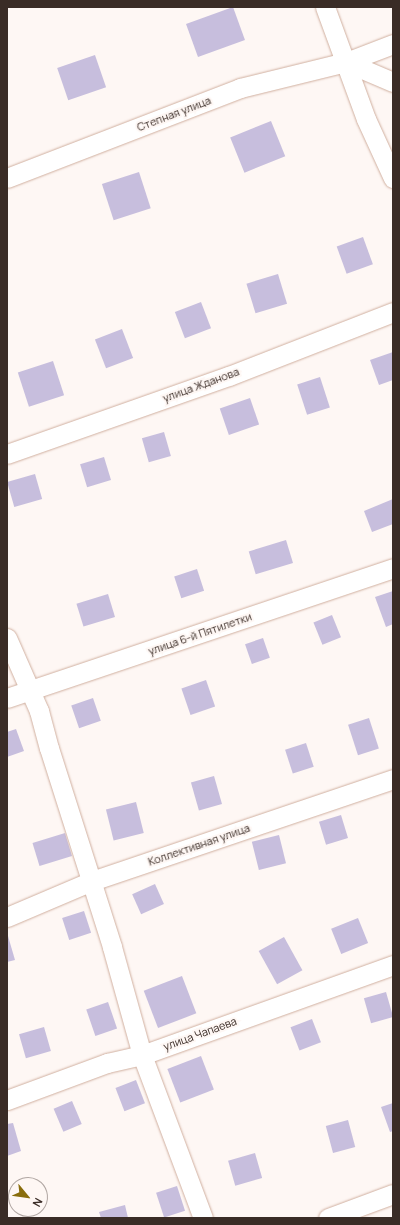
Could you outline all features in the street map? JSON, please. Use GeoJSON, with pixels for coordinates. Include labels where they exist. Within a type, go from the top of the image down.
{"type":"FeatureCollection","features":[{"type":"Feature","properties":{"kind":"street"},"geometry":{"type":"LineString","coordinates":[[325,7],[366,119],[393,178]]}},
{"type":"Feature","properties":{"kind":"street","name":"Степная улица"},"geometry":{"type":"LineString","coordinates":[[7,178],[240,88],[346,62],[393,44]]}},
{"type":"Feature","properties":{"kind":"street"},"geometry":{"type":"LineString","coordinates":[[346,62],[393,82]]}},
{"type":"Feature","properties":{"kind":"street","name":"улица Жданова"},"geometry":{"type":"LineString","coordinates":[[7,454],[229,376],[393,312]]}},
{"type":"Feature","properties":{"kind":"street","name":"улица 6-й Пятилетки"},"geometry":{"type":"LineString","coordinates":[[7,698],[121,661],[393,568]]}},
{"type":"Feature","properties":{"kind":"street"},"geometry":{"type":"LineString","coordinates":[[7,638],[31,689],[92,881],[142,1055],[203,1218]]}},
{"type":"Feature","properties":{"kind":"street","name":"Коллективная улица"},"geometry":{"type":"LineString","coordinates":[[7,917],[92,881],[393,779]]}},
{"type":"Feature","properties":{"kind":"street","name":"улица Чапаева"},"geometry":{"type":"LineString","coordinates":[[7,1100],[107,1063],[142,1055],[393,965]]}},
{"type":"Feature","properties":{"kind":"street"},"geometry":{"type":"LineString","coordinates":[[328,1218],[393,1194]]}},
{"type":"Feature","properties":{"kind":"building"},"geometry":{"type":"Polygon","coordinates":[[[233,7],[245,40],[198,57],[186,24],[233,7]]]}},
{"type":"Feature","properties":{"kind":"building"},"geometry":{"type":"Polygon","coordinates":[[[95,55],[106,87],[68,100],[57,68],[95,55]]]}},
{"type":"Feature","properties":{"kind":"building"},"geometry":{"type":"Polygon","coordinates":[[[271,121],[285,156],[244,173],[230,137],[271,121]]]}},
{"type":"Feature","properties":{"kind":"building"},"geometry":{"type":"Polygon","coordinates":[[[139,172],[151,208],[114,220],[102,184],[139,172]]]}},
{"type":"Feature","properties":{"kind":"building"},"geometry":{"type":"Polygon","coordinates":[[[363,237],[373,264],[347,274],[337,247],[363,237]]]}},
{"type":"Feature","properties":{"kind":"building"},"geometry":{"type":"Polygon","coordinates":[[[278,274],[287,304],[256,313],[246,284],[278,274]]]}},
{"type":"Feature","properties":{"kind":"building"},"geometry":{"type":"Polygon","coordinates":[[[201,302],[211,328],[185,338],[175,312],[201,302]]]}},
{"type":"Feature","properties":{"kind":"building"},"geometry":{"type":"Polygon","coordinates":[[[122,329],[133,358],[106,368],[95,339],[122,329]]]}},
{"type":"Feature","properties":{"kind":"building"},"geometry":{"type":"Polygon","coordinates":[[[393,352],[393,380],[379,385],[370,360],[393,352]]]}},
{"type":"Feature","properties":{"kind":"building"},"geometry":{"type":"Polygon","coordinates":[[[53,361],[64,395],[29,407],[18,372],[53,361]]]}},
{"type":"Feature","properties":{"kind":"building"},"geometry":{"type":"Polygon","coordinates":[[[320,377],[330,407],[307,415],[297,384],[320,377]]]}},
{"type":"Feature","properties":{"kind":"building"},"geometry":{"type":"Polygon","coordinates":[[[250,398],[259,424],[229,435],[220,408],[250,398]]]}},
{"type":"Feature","properties":{"kind":"building"},"geometry":{"type":"Polygon","coordinates":[[[164,432],[171,456],[149,462],[142,438],[164,432]]]}},
{"type":"Feature","properties":{"kind":"building"},"geometry":{"type":"Polygon","coordinates":[[[104,457],[111,480],[87,487],[80,464],[104,457]]]}},
{"type":"Feature","properties":{"kind":"building"},"geometry":{"type":"Polygon","coordinates":[[[35,474],[42,499],[14,507],[7,482],[35,474]]]}},
{"type":"Feature","properties":{"kind":"building"},"geometry":{"type":"Polygon","coordinates":[[[393,499],[393,524],[372,532],[364,511],[393,499]]]}},
{"type":"Feature","properties":{"kind":"building"},"geometry":{"type":"Polygon","coordinates":[[[286,540],[293,563],[256,574],[249,551],[286,540]]]}},
{"type":"Feature","properties":{"kind":"building"},"geometry":{"type":"Polygon","coordinates":[[[197,569],[204,591],[181,598],[174,576],[197,569]]]}},
{"type":"Feature","properties":{"kind":"building"},"geometry":{"type":"Polygon","coordinates":[[[393,591],[393,624],[386,627],[375,597],[393,591]]]}},
{"type":"Feature","properties":{"kind":"building"},"geometry":{"type":"Polygon","coordinates":[[[108,594],[115,617],[83,627],[76,604],[108,594]]]}},
{"type":"Feature","properties":{"kind":"building"},"geometry":{"type":"Polygon","coordinates":[[[332,615],[341,637],[322,645],[313,622],[332,615]]]}},
{"type":"Feature","properties":{"kind":"building"},"geometry":{"type":"Polygon","coordinates":[[[263,638],[270,658],[252,664],[245,644],[263,638]]]}},
{"type":"Feature","properties":{"kind":"building"},"geometry":{"type":"Polygon","coordinates":[[[206,680],[215,706],[191,715],[181,688],[206,680]]]}},
{"type":"Feature","properties":{"kind":"building"},"geometry":{"type":"Polygon","coordinates":[[[93,698],[101,721],[79,728],[71,705],[93,698]]]}},
{"type":"Feature","properties":{"kind":"building"},"geometry":{"type":"Polygon","coordinates":[[[369,718],[379,748],[358,755],[348,725],[369,718]]]}},
{"type":"Feature","properties":{"kind":"building"},"geometry":{"type":"Polygon","coordinates":[[[16,729],[24,751],[7,757],[7,732],[16,729]]]}},
{"type":"Feature","properties":{"kind":"building"},"geometry":{"type":"Polygon","coordinates":[[[306,743],[314,767],[293,774],[285,750],[306,743]]]}},
{"type":"Feature","properties":{"kind":"building"},"geometry":{"type":"Polygon","coordinates":[[[214,776],[222,804],[199,810],[191,783],[214,776]]]}},
{"type":"Feature","properties":{"kind":"building"},"geometry":{"type":"Polygon","coordinates":[[[136,802],[144,833],[114,841],[106,809],[136,802]]]}},
{"type":"Feature","properties":{"kind":"building"},"geometry":{"type":"Polygon","coordinates":[[[341,815],[348,838],[326,845],[319,822],[341,815]]]}},
{"type":"Feature","properties":{"kind":"building"},"geometry":{"type":"Polygon","coordinates":[[[65,833],[72,856],[40,866],[32,843],[65,833]]]}},
{"type":"Feature","properties":{"kind":"building"},"geometry":{"type":"Polygon","coordinates":[[[279,835],[286,863],[259,870],[252,842],[279,835]]]}},
{"type":"Feature","properties":{"kind":"building"},"geometry":{"type":"Polygon","coordinates":[[[155,884],[164,904],[141,914],[132,894],[155,884]]]}},
{"type":"Feature","properties":{"kind":"building"},"geometry":{"type":"Polygon","coordinates":[[[84,911],[91,933],[69,940],[62,918],[84,911]]]}},
{"type":"Feature","properties":{"kind":"building"},"geometry":{"type":"Polygon","coordinates":[[[358,918],[368,943],[341,954],[331,929],[358,918]]]}},
{"type":"Feature","properties":{"kind":"building"},"geometry":{"type":"Polygon","coordinates":[[[8,936],[15,960],[7,962],[7,937],[8,936]]]}},
{"type":"Feature","properties":{"kind":"building"},"geometry":{"type":"Polygon","coordinates":[[[284,937],[302,970],[277,984],[259,951],[284,937]]]}},
{"type":"Feature","properties":{"kind":"building"},"geometry":{"type":"Polygon","coordinates":[[[182,976],[196,1013],[158,1028],[144,991],[182,976]]]}},
{"type":"Feature","properties":{"kind":"building"},"geometry":{"type":"Polygon","coordinates":[[[386,992],[393,1017],[371,1023],[364,998],[386,992]]]}},
{"type":"Feature","properties":{"kind":"building"},"geometry":{"type":"Polygon","coordinates":[[[108,1002],[117,1028],[95,1036],[86,1009],[108,1002]]]}},
{"type":"Feature","properties":{"kind":"building"},"geometry":{"type":"Polygon","coordinates":[[[312,1019],[321,1042],[299,1051],[291,1027],[312,1019]]]}},
{"type":"Feature","properties":{"kind":"building"},"geometry":{"type":"Polygon","coordinates":[[[44,1027],[51,1051],[26,1058],[19,1034],[44,1027]]]}},
{"type":"Feature","properties":{"kind":"building"},"geometry":{"type":"Polygon","coordinates":[[[201,1056],[214,1090],[180,1103],[167,1069],[201,1056]]]}},
{"type":"Feature","properties":{"kind":"building"},"geometry":{"type":"Polygon","coordinates":[[[136,1080],[145,1103],[124,1111],[115,1088],[136,1080]]]}},
{"type":"Feature","properties":{"kind":"building"},"geometry":{"type":"Polygon","coordinates":[[[72,1101],[82,1124],[63,1132],[54,1109],[72,1101]]]}},
{"type":"Feature","properties":{"kind":"building"},"geometry":{"type":"Polygon","coordinates":[[[393,1103],[393,1131],[390,1132],[381,1107],[393,1103]]]}},
{"type":"Feature","properties":{"kind":"building"},"geometry":{"type":"Polygon","coordinates":[[[348,1120],[355,1147],[333,1153],[326,1126],[348,1120]]]}},
{"type":"Feature","properties":{"kind":"building"},"geometry":{"type":"Polygon","coordinates":[[[13,1123],[21,1151],[7,1156],[7,1124],[13,1123]]]}},
{"type":"Feature","properties":{"kind":"building"},"geometry":{"type":"Polygon","coordinates":[[[255,1153],[262,1178],[235,1186],[228,1161],[255,1153]]]}},
{"type":"Feature","properties":{"kind":"building"},"geometry":{"type":"Polygon","coordinates":[[[177,1186],[185,1211],[164,1218],[156,1193],[177,1186]]]}},
{"type":"Feature","properties":{"kind":"building"},"geometry":{"type":"Polygon","coordinates":[[[125,1205],[128,1218],[101,1218],[99,1212],[125,1205]]]}}]}
